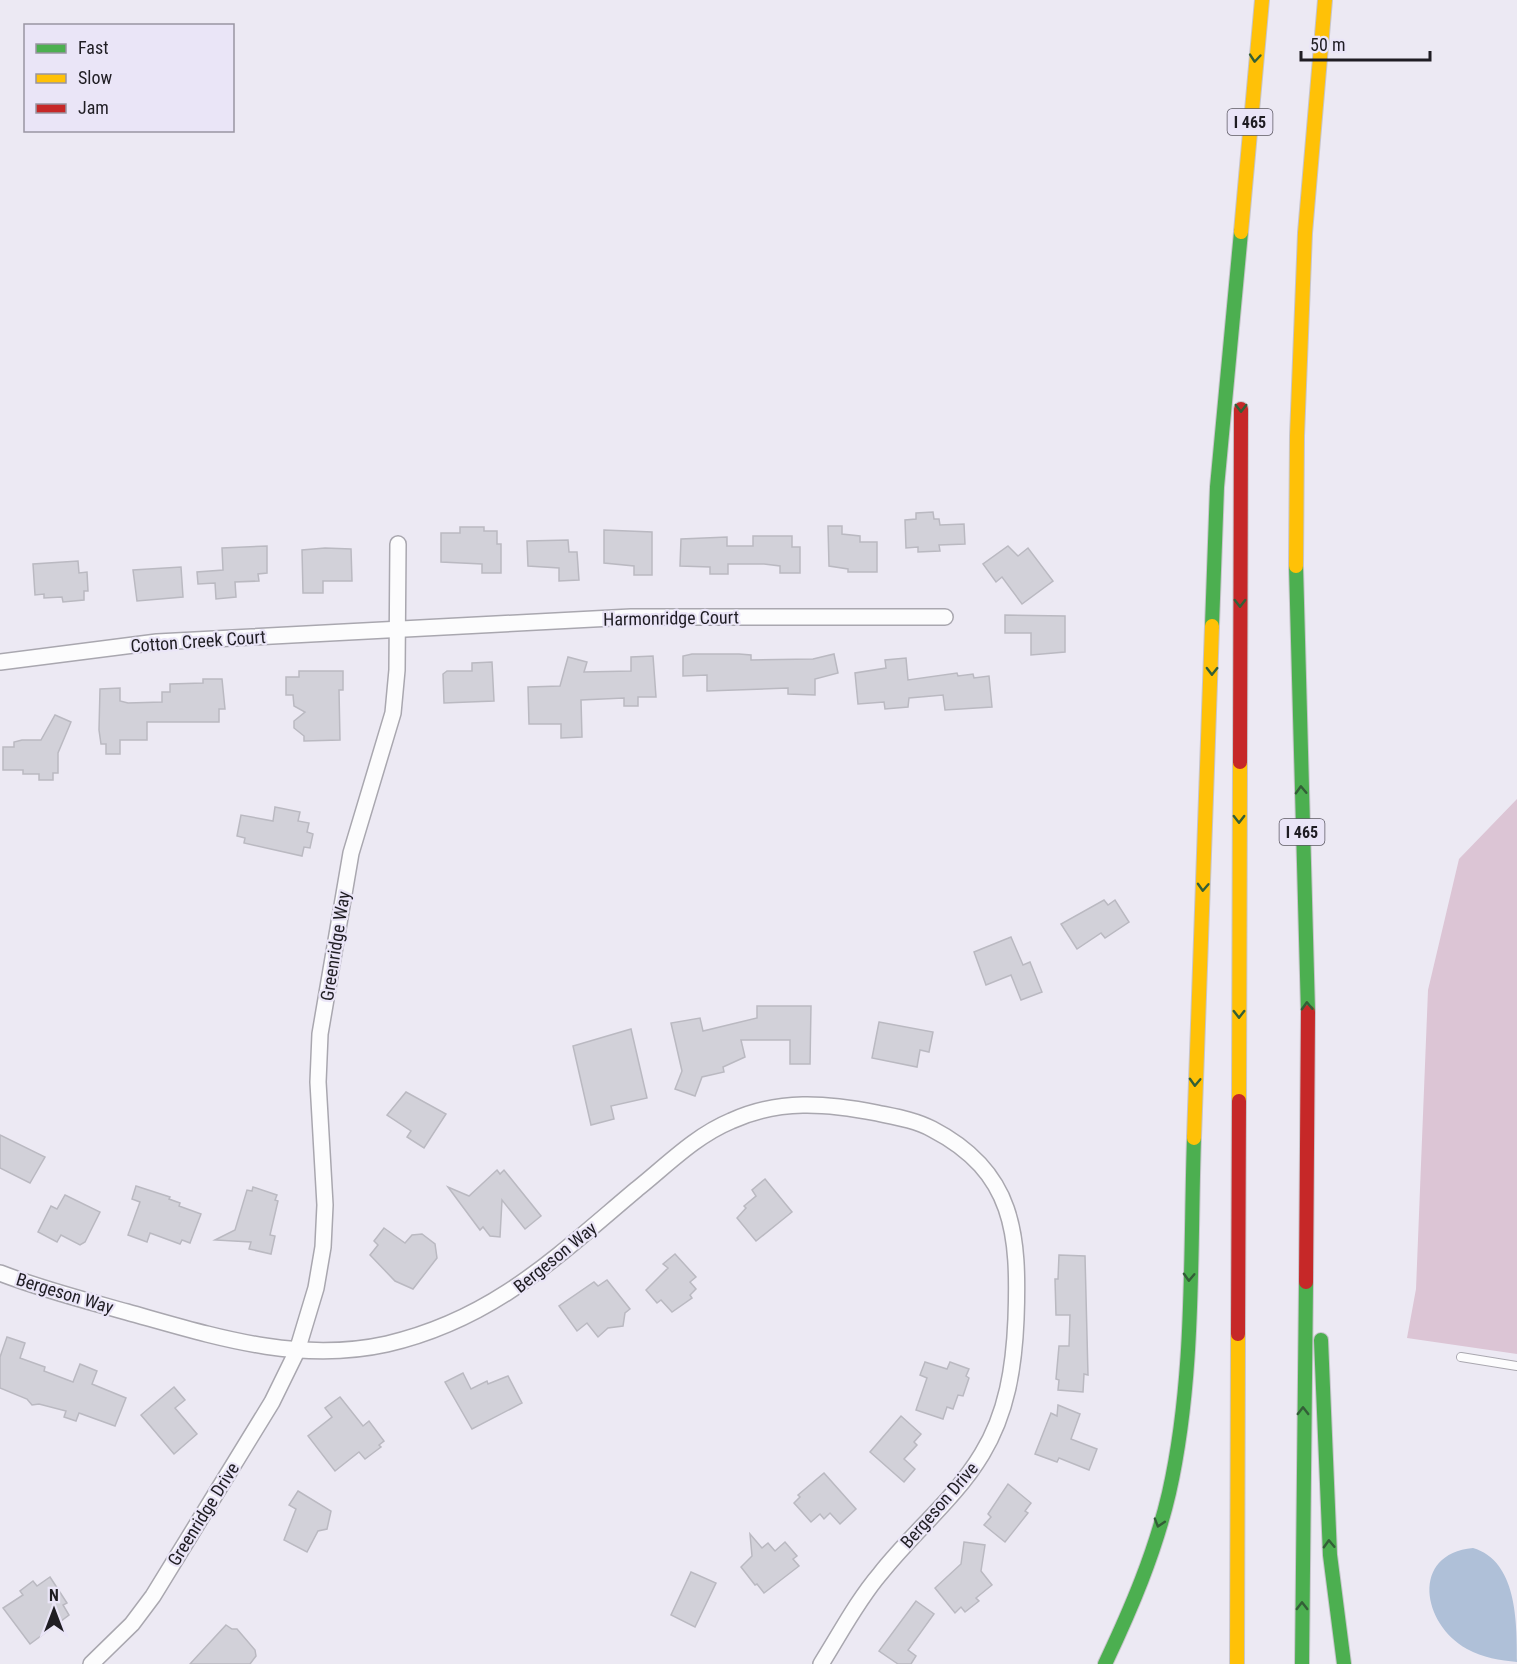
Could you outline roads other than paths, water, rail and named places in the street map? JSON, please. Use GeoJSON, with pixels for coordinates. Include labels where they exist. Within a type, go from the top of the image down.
{"type":"FeatureCollection","features":[{"type":"Feature","properties":{"kind":"highway","name":"I 465"},"geometry":{"type":"LineString","coordinates":[[1237,1664],[1241,245],[1262,0]]}},
{"type":"Feature","properties":{"kind":"highway","name":"I 465"},"geometry":{"type":"LineString","coordinates":[[1302,1664],[1308,1028],[1296,630],[1297,436],[1306,222],[1325,0]]}},
{"type":"Feature","properties":{"kind":"highway"},"geometry":{"type":"LineString","coordinates":[[1105,1664],[1137,1591],[1161,1521],[1174,1467],[1182,1407],[1187,1339],[1197,1011],[1211,717],[1216,487],[1241,245]]}},
{"type":"Feature","properties":{"kind":"highway"},"geometry":{"type":"LineString","coordinates":[[1308,1028],[1320,1307]]}},
{"type":"Feature","properties":{"kind":"highway"},"geometry":{"type":"LineString","coordinates":[[1321,1330],[1330,1555],[1344,1664]]}},
{"type":"Feature","properties":{"kind":"street","name":"Greenridge Way"},"geometry":{"type":"LineString","coordinates":[[297,1351],[316,1288],[324,1226],[318,1082],[320,1034],[351,854],[393,713],[397,678],[398,544]]}},
{"type":"Feature","properties":{"kind":"street","name":"Harmonridge Court"},"geometry":{"type":"LineString","coordinates":[[396,629],[631,617],[945,617]]}},
{"type":"Feature","properties":{"kind":"street","name":"Cotton Creek Court"},"geometry":{"type":"LineString","coordinates":[[0,662],[157,642],[396,629]]}},
{"type":"Feature","properties":{"kind":"street","name":"Bergeson Way"},"geometry":{"type":"LineString","coordinates":[[0,1273],[32,1285],[230,1341],[297,1351],[348,1350],[386,1344],[435,1330],[466,1318],[522,1285],[704,1135],[733,1120],[788,1105],[837,1105],[906,1118],[929,1126],[957,1143],[984,1171],[1002,1198],[1013,1227],[1017,1255]]}},
{"type":"Feature","properties":{"kind":"street","name":"Bergeson Drive"},"geometry":{"type":"LineString","coordinates":[[821,1664],[875,1580],[969,1473],[989,1441],[1004,1407],[1011,1380],[1015,1344],[1017,1255]]}},
{"type":"Feature","properties":{"kind":"street","name":"Greenridge Drive"},"geometry":{"type":"LineString","coordinates":[[91,1664],[122,1636],[147,1605],[272,1402],[297,1351]]}},
{"type":"Feature","properties":{"kind":"lane"},"geometry":{"type":"LineString","coordinates":[[1461,1357],[1517,1366]]}},
{"type":"Feature","properties":{"kind":"water"},"geometry":{"type":"Polygon","coordinates":[[[1473,1548],[1488,1555],[1498,1566],[1512,1594],[1517,1662],[1485,1657],[1467,1649],[1452,1638],[1440,1624],[1433,1608],[1430,1591],[1432,1576],[1439,1563],[1453,1553],[1473,1548]]]}}]}
